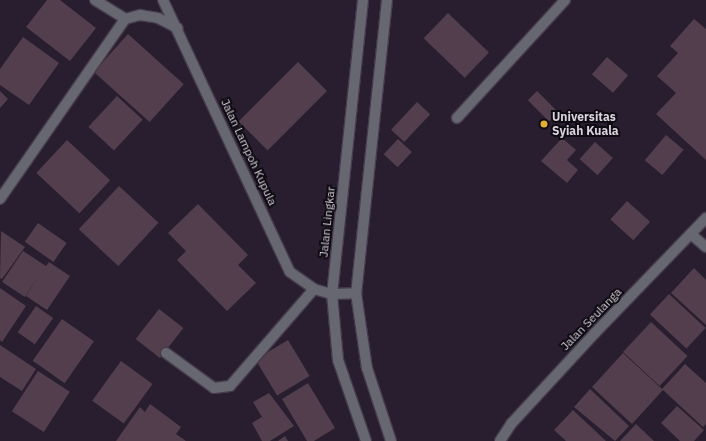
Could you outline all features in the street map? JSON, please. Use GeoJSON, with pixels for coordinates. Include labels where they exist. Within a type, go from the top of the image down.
{"type":"FeatureCollection","features":[{"type":"Feature","properties":{"kind":"street"},"geometry":{"type":"LineString","coordinates":[[95,0],[125,19]]}},
{"type":"Feature","properties":{"kind":"street","name":"Jalan Lampoh Kupula"},"geometry":{"type":"LineString","coordinates":[[163,0],[178,28],[290,272],[314,289],[332,294],[356,293]]}},
{"type":"Feature","properties":{"kind":"street","name":"Jalan Lingkar"},"geometry":{"type":"LineString","coordinates":[[363,0],[332,294],[338,360],[366,441]]}},
{"type":"Feature","properties":{"kind":"street"},"geometry":{"type":"LineString","coordinates":[[387,0],[356,293],[367,368],[391,441]]}},
{"type":"Feature","properties":{"kind":"street"},"geometry":{"type":"LineString","coordinates":[[457,118],[565,0]]}},
{"type":"Feature","properties":{"kind":"street"},"geometry":{"type":"LineString","coordinates":[[0,198],[125,19],[140,15],[158,18],[178,28]]}},
{"type":"Feature","properties":{"kind":"street","name":"Jalan Seulanga"},"geometry":{"type":"LineString","coordinates":[[500,441],[511,424],[568,361],[706,218]]}},
{"type":"Feature","properties":{"kind":"street"},"geometry":{"type":"LineString","coordinates":[[691,234],[706,247]]}},
{"type":"Feature","properties":{"kind":"street"},"geometry":{"type":"LineString","coordinates":[[166,353],[214,388],[230,386],[314,289]]}},
{"type":"Feature","properties":{"kind":"building"},"geometry":{"type":"Polygon","coordinates":[[[47,0],[60,0],[96,28],[70,61],[26,27],[47,0]]]}},
{"type":"Feature","properties":{"kind":"building"},"geometry":{"type":"Polygon","coordinates":[[[448,13],[489,53],[465,78],[424,38],[448,13]]]}},
{"type":"Feature","properties":{"kind":"building"},"geometry":{"type":"Polygon","coordinates":[[[694,19],[706,29],[706,160],[656,114],[676,93],[657,76],[678,53],[670,46],[694,19]]]}},
{"type":"Feature","properties":{"kind":"building"},"geometry":{"type":"Polygon","coordinates":[[[128,34],[184,84],[150,122],[94,72],[128,34]]]}},
{"type":"Feature","properties":{"kind":"building"},"geometry":{"type":"Polygon","coordinates":[[[23,37],[59,63],[29,105],[0,85],[0,69],[23,37]]]}},
{"type":"Feature","properties":{"kind":"building"},"geometry":{"type":"Polygon","coordinates":[[[607,57],[628,75],[613,93],[592,74],[607,57]]]}},
{"type":"Feature","properties":{"kind":"building"},"geometry":{"type":"Polygon","coordinates":[[[298,62],[327,91],[268,150],[239,121],[298,62]]]}},
{"type":"Feature","properties":{"kind":"building"},"geometry":{"type":"Polygon","coordinates":[[[0,91],[8,99],[0,108],[0,91]]]}},
{"type":"Feature","properties":{"kind":"building"},"geometry":{"type":"Polygon","coordinates":[[[537,91],[558,112],[549,121],[528,100],[537,91]]]}},
{"type":"Feature","properties":{"kind":"building"},"geometry":{"type":"Polygon","coordinates":[[[117,96],[143,120],[114,151],[88,127],[117,96]]]}},
{"type":"Feature","properties":{"kind":"building"},"geometry":{"type":"Polygon","coordinates":[[[417,102],[430,114],[404,142],[391,130],[417,102]]]}},
{"type":"Feature","properties":{"kind":"building"},"geometry":{"type":"Polygon","coordinates":[[[666,135],[684,150],[662,175],[645,160],[666,135]]]}},
{"type":"Feature","properties":{"kind":"building"},"geometry":{"type":"Polygon","coordinates":[[[562,138],[576,150],[567,160],[578,170],[567,183],[541,161],[562,138]]]}},
{"type":"Feature","properties":{"kind":"building"},"geometry":{"type":"Polygon","coordinates":[[[398,139],[412,152],[398,167],[384,154],[398,139]]]}},
{"type":"Feature","properties":{"kind":"building"},"geometry":{"type":"Polygon","coordinates":[[[67,140],[110,180],[79,213],[36,173],[67,140]]]}},
{"type":"Feature","properties":{"kind":"building"},"geometry":{"type":"Polygon","coordinates":[[[595,142],[613,158],[597,175],[580,159],[595,142]]]}},
{"type":"Feature","properties":{"kind":"building"},"geometry":{"type":"Polygon","coordinates":[[[119,186],[158,223],[118,266],[79,229],[119,186]]]}},
{"type":"Feature","properties":{"kind":"building"},"geometry":{"type":"Polygon","coordinates":[[[627,201],[650,222],[633,240],[610,220],[627,201]]]}},
{"type":"Feature","properties":{"kind":"building"},"geometry":{"type":"Polygon","coordinates":[[[198,204],[248,255],[238,265],[256,283],[227,311],[177,260],[186,251],[168,233],[198,204]]]}},
{"type":"Feature","properties":{"kind":"building"},"geometry":{"type":"Polygon","coordinates":[[[38,223],[67,243],[53,262],[25,242],[38,223]]]}},
{"type":"Feature","properties":{"kind":"building"},"geometry":{"type":"Polygon","coordinates":[[[1,231],[25,247],[2,279],[0,278],[1,231]]]}},
{"type":"Feature","properties":{"kind":"building"},"geometry":{"type":"Polygon","coordinates":[[[23,251],[46,266],[49,262],[70,276],[47,310],[26,296],[39,275],[25,297],[2,282],[23,251]]]}},
{"type":"Feature","properties":{"kind":"building"},"geometry":{"type":"Polygon","coordinates":[[[694,268],[706,280],[706,325],[671,293],[694,268]]]}},
{"type":"Feature","properties":{"kind":"building"},"geometry":{"type":"Polygon","coordinates":[[[0,288],[26,306],[2,342],[0,340],[0,288]]]}},
{"type":"Feature","properties":{"kind":"building"},"geometry":{"type":"Polygon","coordinates":[[[669,294],[706,328],[686,349],[650,314],[669,294]]]}},
{"type":"Feature","properties":{"kind":"building"},"geometry":{"type":"Polygon","coordinates":[[[36,306],[53,318],[35,344],[18,332],[36,306]]]}},
{"type":"Feature","properties":{"kind":"building"},"geometry":{"type":"Polygon","coordinates":[[[159,309],[183,328],[160,358],[136,339],[159,309]]]}},
{"type":"Feature","properties":{"kind":"building"},"geometry":{"type":"Polygon","coordinates":[[[62,319],[94,341],[65,383],[33,361],[62,319]]]}},
{"type":"Feature","properties":{"kind":"building"},"geometry":{"type":"Polygon","coordinates":[[[651,322],[688,356],[660,386],[623,352],[651,322]]]}},
{"type":"Feature","properties":{"kind":"building"},"geometry":{"type":"Polygon","coordinates":[[[288,340],[310,376],[277,396],[255,360],[288,340]]]}},
{"type":"Feature","properties":{"kind":"building"},"geometry":{"type":"Polygon","coordinates":[[[0,345],[36,369],[22,391],[0,377],[0,345]]]}},
{"type":"Feature","properties":{"kind":"building"},"geometry":{"type":"Polygon","coordinates":[[[623,353],[662,389],[685,364],[706,383],[706,424],[703,427],[663,390],[632,424],[592,387],[623,353]]]}},
{"type":"Feature","properties":{"kind":"building"},"geometry":{"type":"Polygon","coordinates":[[[121,361],[153,384],[124,424],[92,401],[121,361]]]}},
{"type":"Feature","properties":{"kind":"building"},"geometry":{"type":"Polygon","coordinates":[[[38,371],[70,392],[44,432],[12,411],[38,371]]]}},
{"type":"Feature","properties":{"kind":"building"},"geometry":{"type":"Polygon","coordinates":[[[308,383],[335,428],[314,441],[307,441],[282,399],[308,383]]]}},
{"type":"Feature","properties":{"kind":"building"},"geometry":{"type":"Polygon","coordinates":[[[590,389],[629,426],[615,441],[574,407],[590,389]]]}},
{"type":"Feature","properties":{"kind":"building"},"geometry":{"type":"Polygon","coordinates":[[[269,393],[294,426],[270,441],[262,441],[252,423],[262,417],[253,402],[269,393]]]}},
{"type":"Feature","properties":{"kind":"building"},"geometry":{"type":"Polygon","coordinates":[[[150,404],[181,427],[176,434],[186,441],[116,441],[140,407],[145,412],[150,404]]]}},
{"type":"Feature","properties":{"kind":"building"},"geometry":{"type":"Polygon","coordinates":[[[677,406],[704,430],[694,441],[680,441],[661,423],[677,406]]]}},
{"type":"Feature","properties":{"kind":"building"},"geometry":{"type":"Polygon","coordinates":[[[573,410],[606,441],[566,441],[554,430],[573,410]]]}},
{"type":"Feature","properties":{"kind":"building"},"geometry":{"type":"Polygon","coordinates":[[[636,424],[654,441],[620,441],[636,424]]]}},
{"type":"Feature","properties":{"kind":"building"},"geometry":{"type":"Polygon","coordinates":[[[285,436],[288,441],[278,441],[285,436]]]}},
{"type":"Feature","properties":{"kind":"place","name":"Universitas Syiah Kuala"},"geometry":{"type":"Point","coordinates":[544,124]}}]}
